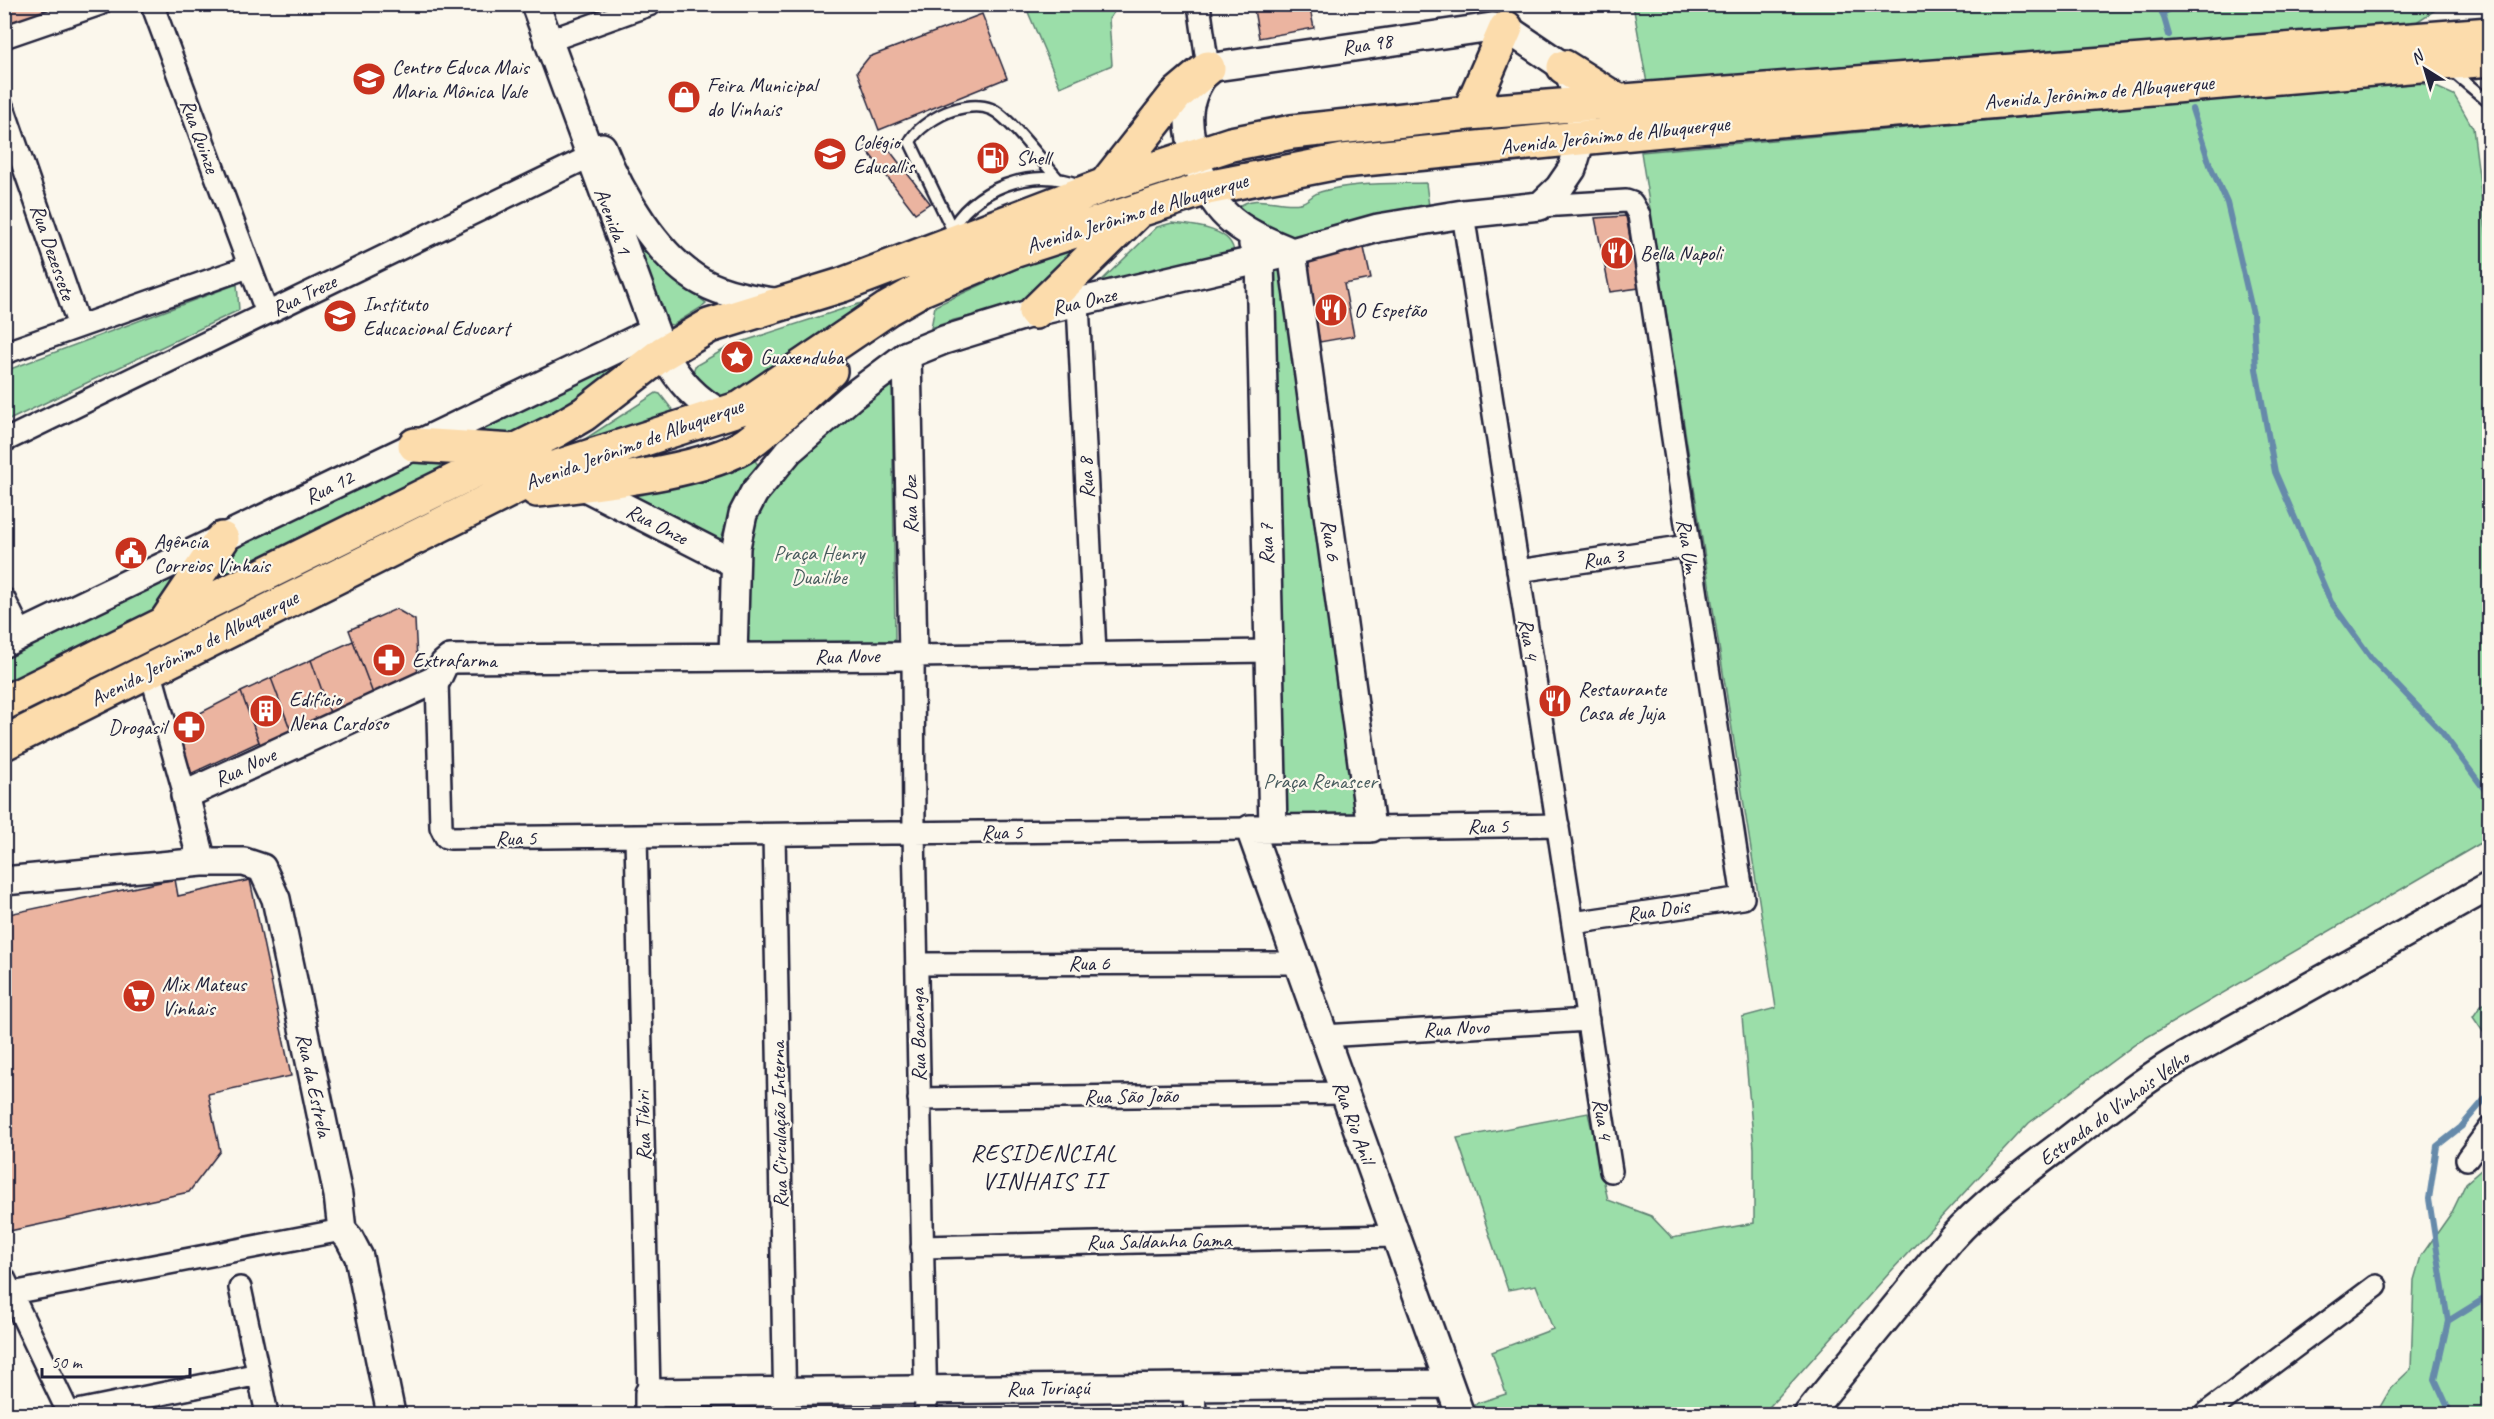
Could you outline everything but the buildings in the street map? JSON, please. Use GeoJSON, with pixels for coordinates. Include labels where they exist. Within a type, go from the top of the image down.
{"type":"FeatureCollection","features":[{"type":"Feature","properties":{"kind":"main road"},"geometry":{"type":"LineString","coordinates":[[1469,113],[1504,16]]}},
{"type":"Feature","properties":{"kind":"main road"},"geometry":{"type":"LineString","coordinates":[[2391,54],[2490,18]]}},
{"type":"Feature","properties":{"kind":"main road","name":"Avenida Jerônimo de Albuquerque"},"geometry":{"type":"LineString","coordinates":[[4,743],[554,468],[724,415],[758,398],[905,298],[1013,251],[1207,188],[1343,161],[1581,139],[2391,54],[2490,34]]}},
{"type":"Feature","properties":{"kind":"main road"},"geometry":{"type":"LineString","coordinates":[[2391,54],[2452,71],[2490,73]]}},
{"type":"Feature","properties":{"kind":"main road","name":"Avenida Jerônimo de Albuquerque"},"geometry":{"type":"LineString","coordinates":[[4,703],[516,451],[584,414],[659,342],[842,285],[948,238],[1196,153],[1292,132],[1469,113],[1618,101],[2391,54],[2490,59]]}},
{"type":"Feature","properties":{"kind":"main road"},"geometry":{"type":"LineString","coordinates":[[1564,67],[1618,101]]}},
{"type":"Feature","properties":{"kind":"main road"},"geometry":{"type":"LineString","coordinates":[[1098,188],[1176,95],[1208,68]]}},
{"type":"Feature","properties":{"kind":"main road"},"geometry":{"type":"LineString","coordinates":[[1035,312],[1141,208]]}},
{"type":"Feature","properties":{"kind":"main road"},"geometry":{"type":"LineString","coordinates":[[497,495],[690,466],[731,453],[766,429],[816,382],[885,328],[946,288],[1013,251]]}},
{"type":"Feature","properties":{"kind":"main road"},"geometry":{"type":"LineString","coordinates":[[415,445],[516,451]]}},
{"type":"Feature","properties":{"kind":"main road"},"geometry":{"type":"LineString","coordinates":[[166,623],[222,539]]}},
{"type":"Feature","properties":{"kind":"street"},"geometry":{"type":"LineString","coordinates":[[4,37],[100,4]]}},
{"type":"Feature","properties":{"kind":"street","name":"Rua Quinze"},"geometry":{"type":"LineString","coordinates":[[152,4],[267,313]]}},
{"type":"Feature","properties":{"kind":"street","name":"Avenida 1"},"geometry":{"type":"LineString","coordinates":[[535,4],[556,39],[659,342],[683,385],[700,401],[724,415]]}},
{"type":"Feature","properties":{"kind":"street","name":"Avenida 1"},"geometry":{"type":"LineString","coordinates":[[552,4],[556,39]]}},
{"type":"Feature","properties":{"kind":"street"},"geometry":{"type":"LineString","coordinates":[[556,39],[651,4]]}},
{"type":"Feature","properties":{"kind":"street"},"geometry":{"type":"LineString","coordinates":[[1199,4],[1208,68],[1196,87],[1189,118],[1196,153],[1207,188],[1226,216],[1248,232],[1292,252]]}},
{"type":"Feature","properties":{"kind":"street"},"geometry":{"type":"LineString","coordinates":[[1504,16],[1564,67],[1573,82],[1580,105],[1581,139],[1567,179],[1540,206]]}},
{"type":"Feature","properties":{"kind":"street","name":"Rua 98"},"geometry":{"type":"LineString","coordinates":[[1208,68],[1476,28],[1504,16]]}},
{"type":"Feature","properties":{"kind":"street","name":"Rua Dezessete"},"geometry":{"type":"LineString","coordinates":[[4,110],[79,326]]}},
{"type":"Feature","properties":{"kind":"street","name":"Avenida 1"},"geometry":{"type":"LineString","coordinates":[[596,154],[667,253],[681,267],[716,289],[757,300],[785,303]]}},
{"type":"Feature","properties":{"kind":"street","name":"Rua Treze"},"geometry":{"type":"LineString","coordinates":[[4,441],[596,154]]}},
{"type":"Feature","properties":{"kind":"street","name":"Rua Onze"},"geometry":{"type":"LineString","coordinates":[[733,657],[734,563],[743,514],[769,472],[851,397],[907,355],[944,340],[1035,312],[1292,252],[1378,228],[1463,214],[1540,206],[1626,201]]}},
{"type":"Feature","properties":{"kind":"street","name":"Rua Um"},"geometry":{"type":"LineString","coordinates":[[1626,201],[1632,203],[1639,215],[1743,898]]}},
{"type":"Feature","properties":{"kind":"street","name":"Rua 4"},"geometry":{"type":"LineString","coordinates":[[1463,214],[1611,1171]]}},
{"type":"Feature","properties":{"kind":"street"},"geometry":{"type":"LineString","coordinates":[[1248,232],[1260,259]]}},
{"type":"Feature","properties":{"kind":"street","name":"Rua 6"},"geometry":{"type":"LineString","coordinates":[[1292,252],[1371,828]]}},
{"type":"Feature","properties":{"kind":"street","name":"Rua 7"},"geometry":{"type":"LineString","coordinates":[[1260,259],[1269,651],[1262,829]]}},
{"type":"Feature","properties":{"kind":"street"},"geometry":{"type":"LineString","coordinates":[[4,353],[248,267]]}},
{"type":"Feature","properties":{"kind":"street","name":"Rua 8"},"geometry":{"type":"LineString","coordinates":[[1078,303],[1095,653]]}},
{"type":"Feature","properties":{"kind":"street","name":"Rua 12"},"geometry":{"type":"LineString","coordinates":[[13,639],[415,445],[659,342]]}},
{"type":"Feature","properties":{"kind":"street","name":"Rua Dez"},"geometry":{"type":"LineString","coordinates":[[907,355],[913,656]]}},
{"type":"Feature","properties":{"kind":"street","name":"Rua Onze"},"geometry":{"type":"LineString","coordinates":[[579,484],[734,563]]}},
{"type":"Feature","properties":{"kind":"street","name":"Rua 3"},"geometry":{"type":"LineString","coordinates":[[1518,571],[1688,546]]}},
{"type":"Feature","properties":{"kind":"street"},"geometry":{"type":"LineString","coordinates":[[4,599],[13,639]]}},
{"type":"Feature","properties":{"kind":"street","name":"Rua Nove"},"geometry":{"type":"LineString","coordinates":[[185,795],[437,679],[444,664],[450,659],[1269,651]]}},
{"type":"Feature","properties":{"kind":"street","name":"Rua Bacanga"},"geometry":{"type":"LineString","coordinates":[[913,656],[916,964],[925,1402]]}},
{"type":"Feature","properties":{"kind":"street"},"geometry":{"type":"LineString","coordinates":[[150,670],[202,862]]}},
{"type":"Feature","properties":{"kind":"street","name":"Rua 5"},"geometry":{"type":"LineString","coordinates":[[437,679],[441,827],[446,837],[456,839],[1558,825]]}},
{"type":"Feature","properties":{"kind":"street","name":"Rua Rio Anil"},"geometry":{"type":"LineString","coordinates":[[1262,829],[1298,963],[1460,1414]]}},
{"type":"Feature","properties":{"kind":"street","name":"Rua Circulação Interna"},"geometry":{"type":"LineString","coordinates":[[774,835],[785,1403]]}},
{"type":"Feature","properties":{"kind":"street","name":"Rua Tibiri"},"geometry":{"type":"LineString","coordinates":[[636,837],[649,1404]]}},
{"type":"Feature","properties":{"kind":"street","name":"Rua da Estrela"},"geometry":{"type":"LineString","coordinates":[[4,881],[202,862],[254,864],[262,868],[269,879],[276,899],[338,1195],[342,1230]]}},
{"type":"Feature","properties":{"kind":"street","name":"Estrada do Vinhais Velho"},"geometry":{"type":"LineString","coordinates":[[1820,1409],[1957,1232],[1974,1214],[2030,1169],[2133,1089],[2176,1061],[2490,886]]}},
{"type":"Feature","properties":{"kind":"street","name":"Rua Dois"},"geometry":{"type":"LineString","coordinates":[[1573,922],[1743,898]]}},
{"type":"Feature","properties":{"kind":"street","name":"Rua 6"},"geometry":{"type":"LineString","coordinates":[[916,964],[1298,963]]}},
{"type":"Feature","properties":{"kind":"street","name":"Rua Novo"},"geometry":{"type":"LineString","coordinates":[[1323,1036],[1588,1020]]}},
{"type":"Feature","properties":{"kind":"street","name":"Rua São João"},"geometry":{"type":"LineString","coordinates":[[919,1099],[1344,1093]]}},
{"type":"Feature","properties":{"kind":"street"},"geometry":{"type":"LineString","coordinates":[[2468,1159],[2490,1128]]}},
{"type":"Feature","properties":{"kind":"street"},"geometry":{"type":"LineString","coordinates":[[259,1374],[68,1414],[8,1285],[342,1230],[350,1238],[359,1257],[391,1414]]}},
{"type":"Feature","properties":{"kind":"street","name":"Rua Saldanha Gama"},"geometry":{"type":"LineString","coordinates":[[922,1246],[1395,1236]]}},
{"type":"Feature","properties":{"kind":"street"},"geometry":{"type":"LineString","coordinates":[[2205,1414],[2376,1286]]}},
{"type":"Feature","properties":{"kind":"street"},"geometry":{"type":"LineString","coordinates":[[240,1288],[267,1414]]}},
{"type":"Feature","properties":{"kind":"street","name":"Rua Turiaçú"},"geometry":{"type":"LineString","coordinates":[[649,1404],[925,1402],[1194,1387],[1448,1384]]}},
{"type":"Feature","properties":{"kind":"street"},"geometry":{"type":"LineString","coordinates":[[1194,1387],[1195,1414]]}},
{"type":"Feature","properties":{"kind":"lane"},"geometry":{"type":"LineString","coordinates":[[2452,71],[2490,103]]}},
{"type":"Feature","properties":{"kind":"lane"},"geometry":{"type":"LineString","coordinates":[[948,238],[910,142],[923,127],[945,113],[970,106],[993,109],[1007,121],[1058,179]]}},
{"type":"Feature","properties":{"kind":"lane"},"geometry":{"type":"LineString","coordinates":[[948,238],[975,203],[997,189],[1022,180],[1058,179],[1098,188]]}},
{"type":"Feature","properties":{"kind":"green space"},"geometry":{"type":"Polygon","coordinates":[[[1025,5],[1119,5],[1109,19],[1112,65],[1060,87],[1025,5]]]}},
{"type":"Feature","properties":{"kind":"green space"},"geometry":{"type":"Polygon","coordinates":[[[1633,5],[2443,5],[2407,28],[1648,89],[1633,5]]]}},
{"type":"Feature","properties":{"kind":"green space"},"geometry":{"type":"Polygon","coordinates":[[[2411,82],[2434,86],[2454,95],[2473,128],[2490,263],[2489,848],[2481,843],[2137,1043],[2029,1123],[1893,1269],[1763,1414],[1468,1414],[1465,1407],[1506,1394],[1492,1352],[1553,1329],[1536,1285],[1508,1290],[1457,1138],[1588,1113],[1608,1200],[1651,1216],[1672,1238],[1754,1223],[1754,1148],[1742,1017],[1776,1008],[1641,152],[2411,82]]]}},
{"type":"Feature","properties":{"kind":"green space"},"geometry":{"type":"Polygon","coordinates":[[[1426,183],[1429,206],[1406,209],[1294,238],[1244,216],[1237,208],[1244,203],[1260,200],[1300,203],[1317,193],[1346,187],[1426,183]]]}},
{"type":"Feature","properties":{"kind":"green space"},"geometry":{"type":"Polygon","coordinates":[[[627,218],[660,268],[706,303],[705,305],[673,325],[666,324],[627,218]]]}},
{"type":"Feature","properties":{"kind":"green space"},"geometry":{"type":"Polygon","coordinates":[[[1172,223],[1210,229],[1219,233],[1232,245],[1234,254],[1097,285],[1157,227],[1172,223]]]}},
{"type":"Feature","properties":{"kind":"green space"},"geometry":{"type":"Polygon","coordinates":[[[1090,239],[1025,303],[954,320],[931,328],[935,306],[1027,264],[1090,239]]]}},
{"type":"Feature","properties":{"kind":"green space","name":"Praça Renascer"},"geometry":{"type":"Polygon","coordinates":[[[1281,267],[1366,819],[1281,825],[1271,269],[1281,267]]]}},
{"type":"Feature","properties":{"kind":"green space"},"geometry":{"type":"Polygon","coordinates":[[[237,284],[239,310],[5,422],[5,371],[237,284]]]}},
{"type":"Feature","properties":{"kind":"green space"},"geometry":{"type":"Polygon","coordinates":[[[877,298],[773,371],[731,393],[716,397],[692,375],[695,366],[732,345],[877,298]]]}},
{"type":"Feature","properties":{"kind":"green space"},"geometry":{"type":"Polygon","coordinates":[[[635,351],[643,355],[524,438],[460,436],[635,351]]]}},
{"type":"Feature","properties":{"kind":"green space","name":"Praça Henry Duailibe"},"geometry":{"type":"Polygon","coordinates":[[[892,377],[895,642],[746,643],[743,584],[745,552],[753,525],[767,499],[804,454],[892,377]]]}},
{"type":"Feature","properties":{"kind":"green space"},"geometry":{"type":"Polygon","coordinates":[[[656,393],[660,394],[678,417],[565,452],[656,393]]]}},
{"type":"Feature","properties":{"kind":"green space"},"geometry":{"type":"Polygon","coordinates":[[[750,454],[759,466],[735,504],[719,546],[620,492],[750,454]]]}},
{"type":"Feature","properties":{"kind":"green space"},"geometry":{"type":"Polygon","coordinates":[[[413,458],[471,458],[203,588],[236,546],[413,458]]]}},
{"type":"Feature","properties":{"kind":"green space"},"geometry":{"type":"Polygon","coordinates":[[[182,572],[144,622],[5,690],[5,659],[182,572]]]}},
{"type":"Feature","properties":{"kind":"green space"},"geometry":{"type":"Polygon","coordinates":[[[2489,1002],[2489,1058],[2486,1036],[2473,1017],[2481,1005],[2489,1002]]]}},
{"type":"Feature","properties":{"kind":"green space"},"geometry":{"type":"Polygon","coordinates":[[[2489,1163],[2489,1414],[2376,1414],[2391,1388],[2411,1369],[2414,1280],[2421,1256],[2452,1212],[2466,1183],[2489,1163]]]}},
{"type":"Feature","properties":{"kind":"waterway"},"geometry":{"type":"LineString","coordinates":[[2160,4],[2169,35]]}},
{"type":"Feature","properties":{"kind":"waterway"},"geometry":{"type":"LineString","coordinates":[[2162,13],[2181,4]]}},
{"type":"Feature","properties":{"kind":"waterway"},"geometry":{"type":"LineString","coordinates":[[2192,109],[2210,165],[2227,203],[2253,314],[2256,369],[2275,472],[2331,602],[2372,659],[2441,731],[2490,797]]}},
{"type":"Feature","properties":{"kind":"waterway"},"geometry":{"type":"LineString","coordinates":[[2451,1414],[2435,1379],[2448,1321],[2429,1199],[2437,1146],[2461,1127],[2490,1093]]}},
{"type":"Feature","properties":{"kind":"waterway"},"geometry":{"type":"LineString","coordinates":[[2448,1321],[2490,1295]]}},
{"type":"Feature","properties":{"kind":"place","name":"Centro Educa Mais Maria Mônica Vale"},"geometry":{"type":"Point","coordinates":[369,79]}},
{"type":"Feature","properties":{"kind":"place","name":"Feira Municipal do Vinhais"},"geometry":{"type":"Point","coordinates":[684,97]}},
{"type":"Feature","properties":{"kind":"place","name":"Colégio Educallis"},"geometry":{"type":"Point","coordinates":[830,154]}},
{"type":"Feature","properties":{"kind":"place","name":"Shell"},"geometry":{"type":"Point","coordinates":[993,158]}},
{"type":"Feature","properties":{"kind":"place","name":"Bella Napoli"},"geometry":{"type":"Point","coordinates":[1617,253]}},
{"type":"Feature","properties":{"kind":"place","name":"O Espetão"},"geometry":{"type":"Point","coordinates":[1331,310]}},
{"type":"Feature","properties":{"kind":"place","name":"Instituto Educacional Educart"},"geometry":{"type":"Point","coordinates":[340,316]}},
{"type":"Feature","properties":{"kind":"place","name":"Guaxenduba"},"geometry":{"type":"Point","coordinates":[737,357]}},
{"type":"Feature","properties":{"kind":"place","name":"Agência Correios Vinhais"},"geometry":{"type":"Point","coordinates":[131,553]}},
{"type":"Feature","properties":{"kind":"place","name":"Extrafarma"},"geometry":{"type":"Point","coordinates":[389,660]}},
{"type":"Feature","properties":{"kind":"place","name":"Restaurante Casa de Juja"},"geometry":{"type":"Point","coordinates":[1555,701]}},
{"type":"Feature","properties":{"kind":"place","name":"Edifício Nena Cardoso"},"geometry":{"type":"Point","coordinates":[266,711]}},
{"type":"Feature","properties":{"kind":"place","name":"Drogasil"},"geometry":{"type":"Point","coordinates":[189,727]}},
{"type":"Feature","properties":{"kind":"place","name":"Mix Mateus Vinhais"},"geometry":{"type":"Point","coordinates":[139,996]}},
{"type":"Feature","properties":{"kind":"district","name":"RESIDENCIAL VINHAIS II"},"geometry":{"type":"Point","coordinates":[1044,1167]}}]}
